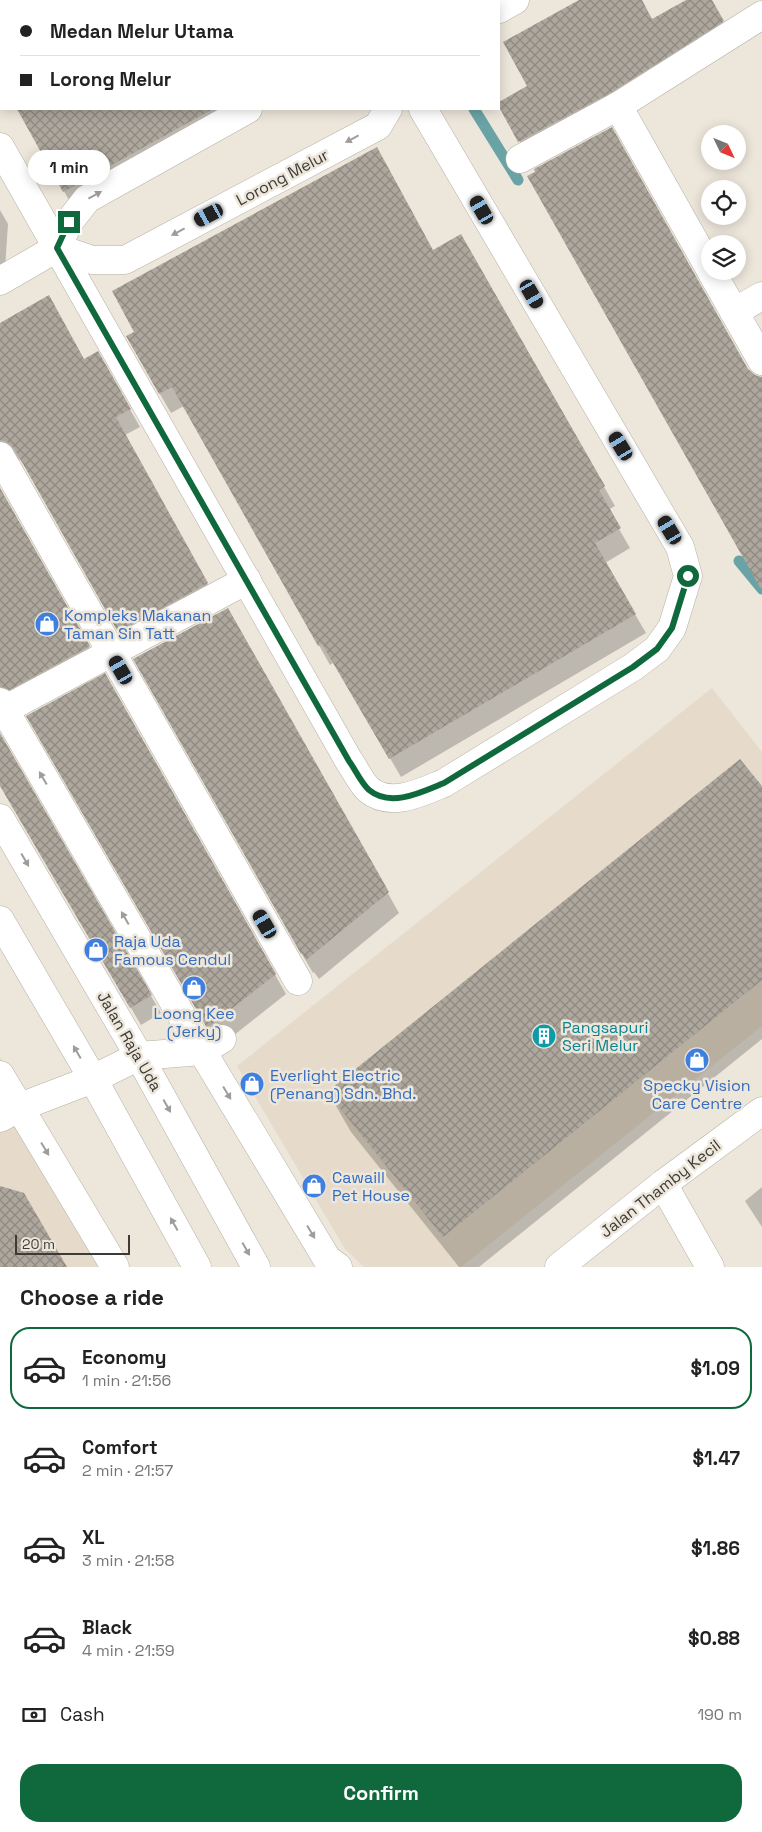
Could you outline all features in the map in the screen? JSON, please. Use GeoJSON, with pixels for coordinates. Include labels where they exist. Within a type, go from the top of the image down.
{"type":"FeatureCollection","features":[{"type":"Feature","properties":{"kind":"street"},"geometry":{"type":"LineString","coordinates":[[500,8],[515,0]]}},
{"type":"Feature","properties":{"kind":"street"},"geometry":{"type":"LineString","coordinates":[[520,159],[618,106],[762,15]]}},
{"type":"Feature","properties":{"kind":"street"},"geometry":{"type":"LineString","coordinates":[[618,106],[701,252]]}},
{"type":"Feature","properties":{"kind":"street"},"geometry":{"type":"LineString","coordinates":[[0,281],[57,248],[69,222],[87,199],[246,110]]}},
{"type":"Feature","properties":{"kind":"street","name":"Lorong Melur"},"geometry":{"type":"LineString","coordinates":[[57,248],[92,260],[125,260],[378,126],[387,110]]}},
{"type":"Feature","properties":{"kind":"street"},"geometry":{"type":"LineString","coordinates":[[0,147],[349,761],[369,790],[386,799],[414,795],[444,783],[633,667],[657,649],[672,628],[688,576],[680,547],[424,110]]}},
{"type":"Feature","properties":{"kind":"street"},"geometry":{"type":"LineString","coordinates":[[716,280],[762,361]]}},
{"type":"Feature","properties":{"kind":"street"},"geometry":{"type":"LineString","coordinates":[[734,312],[762,296]]}},
{"type":"Feature","properties":{"kind":"street"},"geometry":{"type":"LineString","coordinates":[[0,456],[298,981]]}},
{"type":"Feature","properties":{"kind":"street"},"geometry":{"type":"LineString","coordinates":[[247,580],[111,653],[2,706],[212,1045],[327,1259],[338,1267]]}},
{"type":"Feature","properties":{"kind":"street","name":"Jalan Raja Uda"},"geometry":{"type":"LineString","coordinates":[[0,818],[139,1056],[256,1267]]}},
{"type":"Feature","properties":{"kind":"street"},"geometry":{"type":"LineString","coordinates":[[0,920],[93,1079],[197,1267]]}},
{"type":"Feature","properties":{"kind":"street"},"geometry":{"type":"LineString","coordinates":[[10,1112],[93,1079],[139,1056],[212,1045]]}},
{"type":"Feature","properties":{"kind":"street"},"geometry":{"type":"LineString","coordinates":[[0,1075],[10,1112],[115,1267]]}},
{"type":"Feature","properties":{"kind":"street","name":"Jalan Thamby Kecil"},"geometry":{"type":"LineString","coordinates":[[559,1267],[663,1184],[762,1111]]}},
{"type":"Feature","properties":{"kind":"street"},"geometry":{"type":"LineString","coordinates":[[663,1184],[710,1267]]}},
{"type":"Feature","properties":{"kind":"shaded area"},"geometry":{"type":"Polygon","coordinates":[[[712,688],[762,752],[762,1026],[461,1267],[364,1267],[345,1249],[237,1066],[712,688]]]}},
{"type":"Feature","properties":{"kind":"shaded area"},"geometry":{"type":"Polygon","coordinates":[[[0,1057],[127,1267],[0,1267],[0,1057]]]}},
{"type":"Feature","properties":{"kind":"building"},"geometry":{"type":"Polygon","coordinates":[[[579,0],[642,0],[652,19],[686,0],[712,0],[724,21],[610,93],[518,142],[500,109],[500,101],[527,86],[503,42],[579,0]]]}},
{"type":"Feature","properties":{"kind":"building"},"geometry":{"type":"Polygon","coordinates":[[[18,110],[211,110],[63,192],[18,110]]]}},
{"type":"Feature","properties":{"kind":"building"},"geometry":{"type":"Polygon","coordinates":[[[612,127],[748,369],[755,375],[762,377],[762,591],[527,176],[535,172],[534,169],[612,127]]]}},
{"type":"Feature","properties":{"kind":"building"},"geometry":{"type":"Polygon","coordinates":[[[377,147],[433,250],[461,234],[605,486],[599,490],[621,528],[595,543],[636,614],[389,759],[322,644],[318,646],[172,387],[159,394],[126,336],[134,332],[112,291],[377,147]]]}},
{"type":"Feature","properties":{"kind":"building"},"geometry":{"type":"Polygon","coordinates":[[[49,295],[84,359],[98,351],[131,409],[116,417],[208,583],[118,632],[14,448],[7,442],[0,440],[0,323],[49,295]]]}},
{"type":"Feature","properties":{"kind":"building"},"geometry":{"type":"Polygon","coordinates":[[[0,488],[90,646],[9,690],[0,686],[0,488]]]}},
{"type":"Feature","properties":{"kind":"building"},"geometry":{"type":"Polygon","coordinates":[[[228,608],[389,892],[306,960],[133,659],[228,608]]]}},
{"type":"Feature","properties":{"kind":"building"},"geometry":{"type":"Polygon","coordinates":[[[105,673],[276,974],[207,1028],[26,716],[105,673]]]}},
{"type":"Feature","properties":{"kind":"building"},"geometry":{"type":"Polygon","coordinates":[[[0,733],[152,995],[130,1008],[0,786],[0,733]]]}},
{"type":"Feature","properties":{"kind":"building","name":"Pangsapuri Seri Melur"},"geometry":{"type":"Polygon","coordinates":[[[740,759],[762,786],[762,980],[443,1237],[327,1092],[740,759]]]}},
{"type":"Feature","properties":{"kind":"building"},"geometry":{"type":"Polygon","coordinates":[[[0,1186],[24,1193],[67,1267],[0,1267],[0,1186]]]}},
{"type":"Feature","properties":{"kind":"waterway"},"geometry":{"type":"LineString","coordinates":[[475,110],[518,180]]}},
{"type":"Feature","properties":{"kind":"waterway"},"geometry":{"type":"LineString","coordinates":[[739,561],[762,589]]}},
{"type":"Feature","properties":{"kind":"place","name":"Kompleks Makanan Taman Sin Tatt"},"geometry":{"type":"Point","coordinates":[47,624]}},
{"type":"Feature","properties":{"kind":"place","name":"Raja Uda Famous Cendul"},"geometry":{"type":"Point","coordinates":[96,950]}},
{"type":"Feature","properties":{"kind":"place","name":"Loong Kee (Jerky)"},"geometry":{"type":"Point","coordinates":[194,988]}},
{"type":"Feature","properties":{"kind":"place","name":"Pangsapuri Seri Melur"},"geometry":{"type":"Point","coordinates":[544,1036]}},
{"type":"Feature","properties":{"kind":"place","name":"Specky Vision Care Centre"},"geometry":{"type":"Point","coordinates":[697,1060]}},
{"type":"Feature","properties":{"kind":"place","name":"Everlight Electric (Penang) Sdn. Bhd."},"geometry":{"type":"Point","coordinates":[252,1084]}},
{"type":"Feature","properties":{"kind":"place","name":"Cawaill Pet House"},"geometry":{"type":"Point","coordinates":[314,1186]}},
{"type":"Feature","properties":{"kind":"route"},"geometry":{"type":"LineString","coordinates":[[69,222],[57,248],[349,761],[369,790],[386,799],[414,795],[444,783],[633,667],[657,649],[672,628],[688,576]]}}]}
